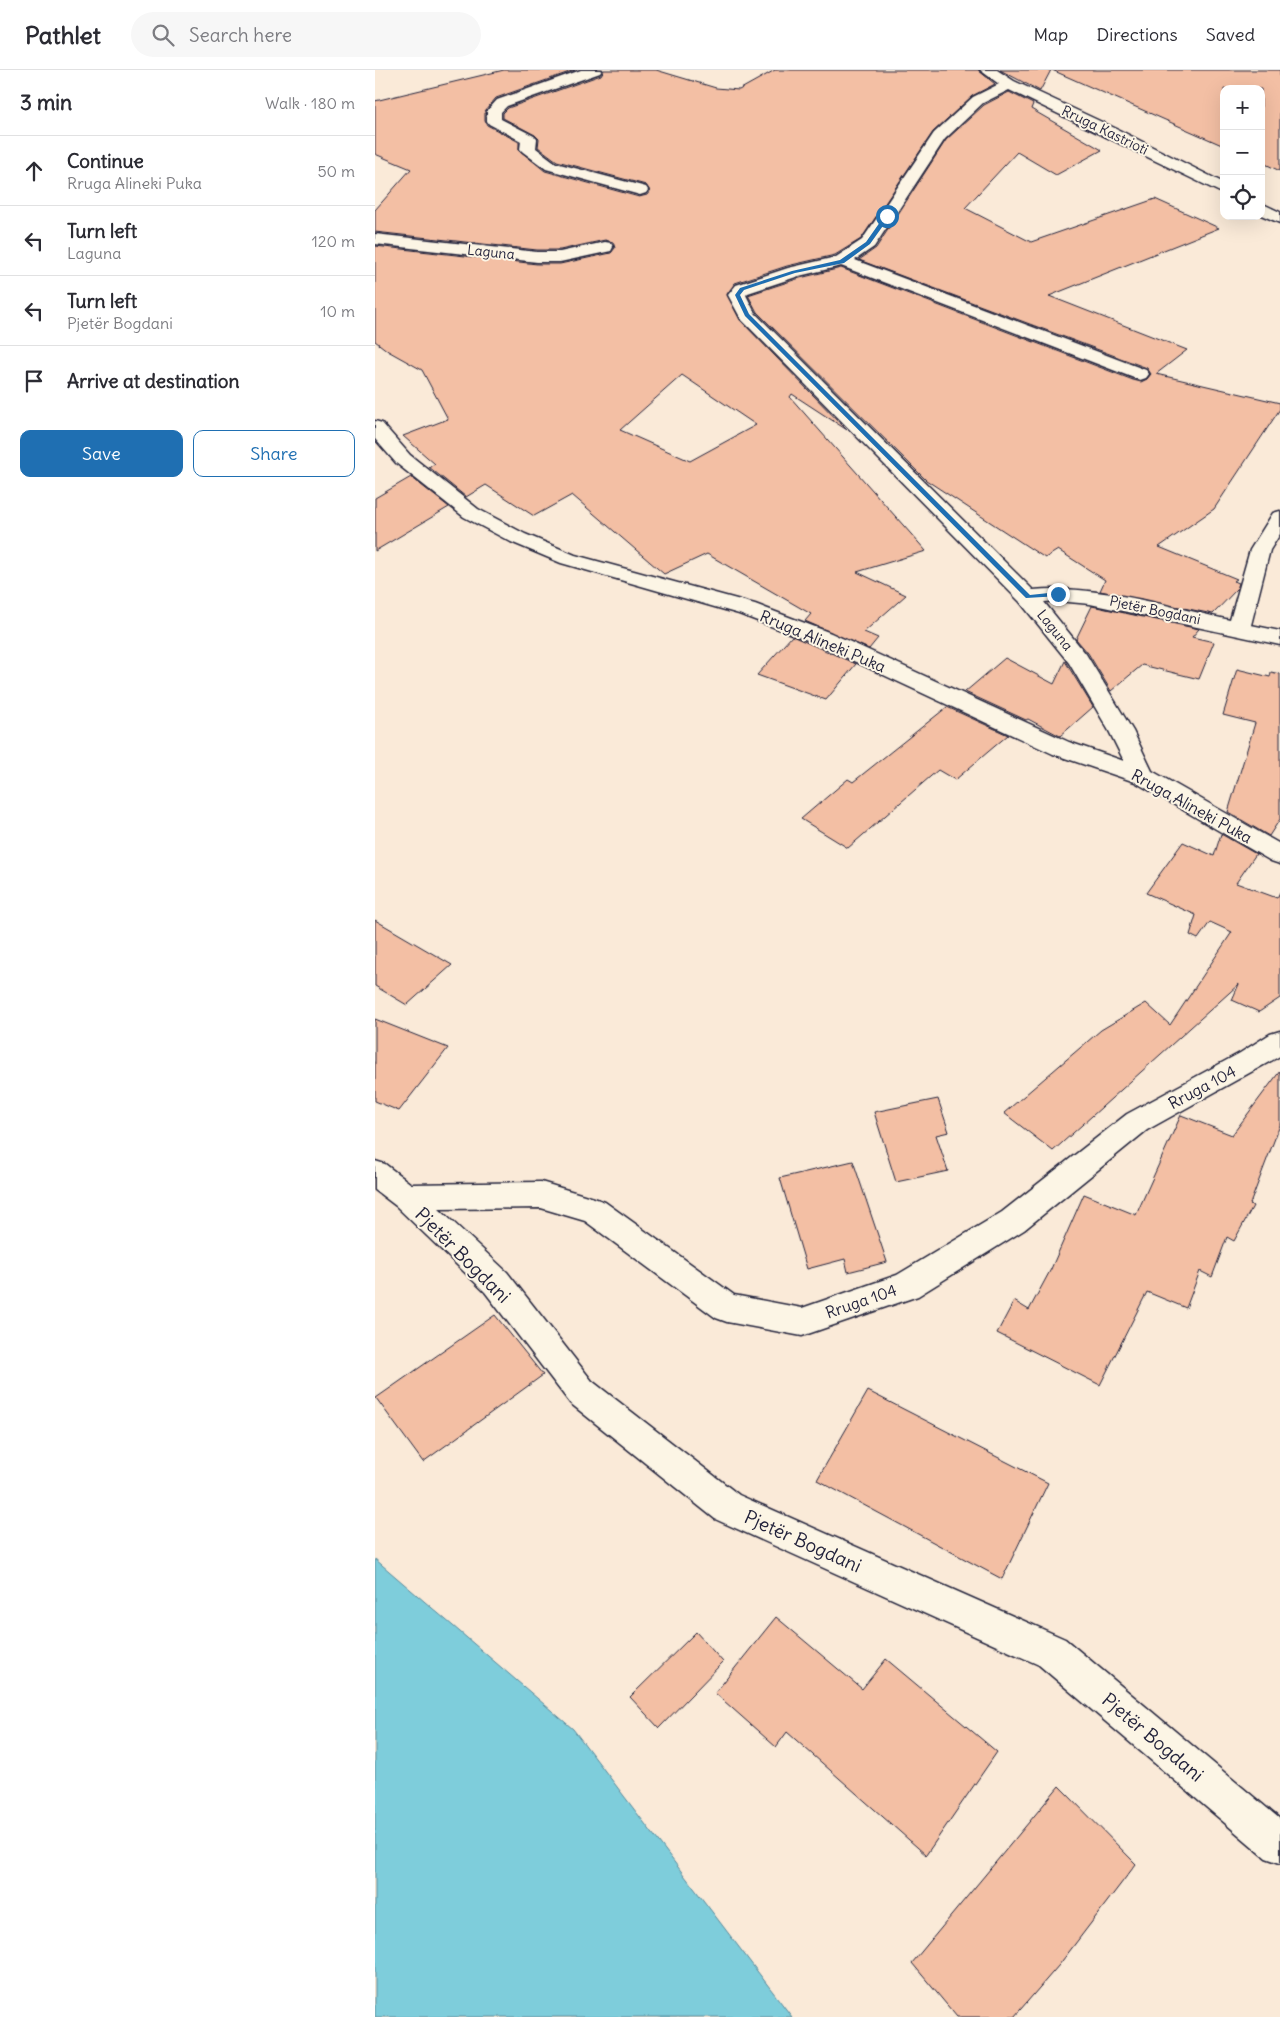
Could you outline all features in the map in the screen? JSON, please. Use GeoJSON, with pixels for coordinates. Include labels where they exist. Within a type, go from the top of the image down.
{"type":"FeatureCollection","features":[{"type":"Feature","properties":{"kind":"street"},"geometry":{"type":"LineString","coordinates":[[595,70],[502,104],[494,111],[494,120],[529,139],[528,149],[551,166],[640,190]]}},
{"type":"Feature","properties":{"kind":"street","name":"Rruga Kastrioti"},"geometry":{"type":"LineString","coordinates":[[987,70],[1009,84],[1114,133],[1220,187]]}},
{"type":"Feature","properties":{"kind":"street"},"geometry":{"type":"LineString","coordinates":[[842,262],[868,243],[939,136],[978,100],[1009,84]]}},
{"type":"Feature","properties":{"kind":"street"},"geometry":{"type":"LineString","coordinates":[[1265,210],[1280,218]]}},
{"type":"Feature","properties":{"kind":"street","name":"Laguna"},"geometry":{"type":"LineString","coordinates":[[375,240],[537,257],[560,257],[605,246]]}},
{"type":"Feature","properties":{"kind":"street"},"geometry":{"type":"LineString","coordinates":[[842,262],[1140,374]]}},
{"type":"Feature","properties":{"kind":"street","name":"Laguna"},"geometry":{"type":"LineString","coordinates":[[842,262],[794,272],[742,289],[737,295],[747,315],[1028,597],[1078,659],[1121,731],[1143,776]]}},
{"type":"Feature","properties":{"kind":"street","name":"Rruga Alineki Puka"},"geometry":{"type":"LineString","coordinates":[[376,433],[403,459],[471,513],[518,538],[568,559],[747,609],[823,638],[1061,748],[1143,776],[1280,855]]}},
{"type":"Feature","properties":{"kind":"street"},"geometry":{"type":"LineString","coordinates":[[1239,628],[1260,550],[1280,517]]}},
{"type":"Feature","properties":{"kind":"street","name":"Pjetër Bogdani"},"geometry":{"type":"LineString","coordinates":[[1028,597],[1058,594],[1090,596],[1280,638]]}},
{"type":"Feature","properties":{"kind":"street","name":"Rruga 104"},"geometry":{"type":"LineString","coordinates":[[406,1197],[541,1195],[595,1211],[727,1308],[802,1322],[907,1286],[1013,1221],[1137,1122],[1250,1062],[1280,1042]]}},
{"type":"Feature","properties":{"kind":"street","name":"Pjetër Bogdani"},"geometry":{"type":"LineString","coordinates":[[375,1172],[406,1197],[496,1282],[581,1392],[727,1507],[1052,1652],[1280,1844]]}},
{"type":"Feature","properties":{"kind":"water"},"geometry":{"type":"Polygon","coordinates":[[[375,1559],[573,1729],[792,2017],[375,2017],[375,1559]]]}},
{"type":"Feature","properties":{"kind":"building"},"geometry":{"type":"Polygon","coordinates":[[[504,70],[575,70],[496,98],[485,111],[487,125],[519,142],[519,150],[545,171],[639,197],[647,195],[650,191],[646,185],[557,161],[538,147],[539,139],[535,135],[503,118],[503,113],[508,108],[601,75],[604,70],[656,70],[716,88],[739,90],[775,70],[978,70],[995,84],[972,96],[933,132],[861,239],[835,255],[787,266],[735,283],[727,294],[740,320],[847,430],[792,394],[790,397],[926,551],[857,572],[906,595],[864,632],[878,638],[869,649],[805,621],[811,614],[707,554],[664,574],[572,495],[534,516],[486,485],[466,497],[429,467],[435,464],[403,436],[448,419],[422,370],[388,351],[375,341],[375,246],[537,264],[560,264],[611,253],[615,248],[613,242],[605,240],[560,250],[537,250],[375,232],[375,210],[411,169],[375,154],[375,101],[504,70]],[[682,375],[620,430],[690,461],[756,425],[682,375]]]}},
{"type":"Feature","properties":{"kind":"building"},"geometry":{"type":"Polygon","coordinates":[[[1000,70],[1051,70],[1040,91],[1000,70]]]}},
{"type":"Feature","properties":{"kind":"building"},"geometry":{"type":"Polygon","coordinates":[[[1052,70],[1280,70],[1280,171],[1265,164],[1265,85],[1220,85],[1220,144],[1052,70]]]}},
{"type":"Feature","properties":{"kind":"building"},"geometry":{"type":"Polygon","coordinates":[[[1009,92],[1033,104],[1031,109],[1102,150],[1056,175],[1017,152],[965,208],[1031,242],[1155,199],[1219,228],[1049,296],[1187,350],[1156,374],[1280,403],[1280,409],[1214,509],[1159,547],[1237,579],[1234,581],[1239,583],[1237,589],[1213,614],[1100,591],[1105,580],[1058,550],[1045,558],[926,480],[757,312],[748,295],[800,278],[841,268],[1133,380],[1141,382],[1147,379],[1151,374],[1147,368],[859,260],[876,248],[946,140],[984,105],[1009,92]]]}},
{"type":"Feature","properties":{"kind":"building"},"geometry":{"type":"Polygon","coordinates":[[[411,477],[449,507],[375,551],[375,498],[411,477]]]}},
{"type":"Feature","properties":{"kind":"building"},"geometry":{"type":"Polygon","coordinates":[[[1092,606],[1199,629],[1192,637],[1214,642],[1199,679],[1142,665],[1111,691],[1088,653],[1076,639],[1092,606]]]}},
{"type":"Feature","properties":{"kind":"building"},"geometry":{"type":"Polygon","coordinates":[[[792,636],[856,664],[826,700],[757,675],[792,636]]]}},
{"type":"Feature","properties":{"kind":"building"},"geometry":{"type":"Polygon","coordinates":[[[1005,658],[1054,684],[1065,661],[1093,707],[1060,736],[1028,719],[1026,720],[965,692],[1005,658]]]}},
{"type":"Feature","properties":{"kind":"building"},"geometry":{"type":"Polygon","coordinates":[[[1237,669],[1270,677],[1271,672],[1280,674],[1280,819],[1269,836],[1228,812],[1255,723],[1223,715],[1237,669]]]}},
{"type":"Feature","properties":{"kind":"building"},"geometry":{"type":"Polygon","coordinates":[[[947,707],[1008,735],[955,780],[938,770],[848,848],[801,819],[848,779],[853,782],[947,707]]]}},
{"type":"Feature","properties":{"kind":"building"},"geometry":{"type":"Polygon","coordinates":[[[1221,834],[1256,854],[1236,883],[1277,898],[1280,892],[1280,998],[1259,1012],[1232,1000],[1239,984],[1053,1151],[1004,1113],[1101,1030],[1146,1003],[1170,1025],[1232,932],[1210,922],[1198,939],[1190,935],[1196,915],[1146,893],[1183,842],[1214,856],[1221,834]]]}},
{"type":"Feature","properties":{"kind":"building"},"geometry":{"type":"Polygon","coordinates":[[[375,920],[452,965],[407,1005],[375,986],[375,920]]]}},
{"type":"Feature","properties":{"kind":"building"},"geometry":{"type":"Polygon","coordinates":[[[375,1019],[448,1048],[399,1111],[375,1101],[375,1019]]]}},
{"type":"Feature","properties":{"kind":"building"},"geometry":{"type":"Polygon","coordinates":[[[1280,1071],[1280,1125],[1250,1204],[1253,1206],[1234,1241],[1227,1237],[1212,1277],[1200,1271],[1186,1308],[1147,1292],[1100,1385],[997,1333],[1014,1301],[1029,1310],[1051,1269],[1084,1194],[1136,1215],[1181,1115],[1232,1135],[1280,1071]]]}},
{"type":"Feature","properties":{"kind":"building"},"geometry":{"type":"Polygon","coordinates":[[[938,1099],[949,1132],[936,1135],[948,1171],[896,1182],[874,1112],[938,1099]]]}},
{"type":"Feature","properties":{"kind":"building"},"geometry":{"type":"Polygon","coordinates":[[[853,1161],[887,1262],[848,1272],[845,1259],[807,1269],[780,1178],[853,1161]]]}},
{"type":"Feature","properties":{"kind":"building"},"geometry":{"type":"Polygon","coordinates":[[[495,1315],[543,1375],[423,1462],[376,1398],[495,1315]]]}},
{"type":"Feature","properties":{"kind":"building"},"geometry":{"type":"Polygon","coordinates":[[[868,1391],[1048,1483],[1002,1579],[817,1480],[868,1391]]]}},
{"type":"Feature","properties":{"kind":"building"},"geometry":{"type":"Polygon","coordinates":[[[776,1617],[862,1689],[886,1659],[997,1752],[926,1855],[787,1732],[776,1747],[715,1693],[776,1617]]]}},
{"type":"Feature","properties":{"kind":"building"},"geometry":{"type":"Polygon","coordinates":[[[696,1632],[723,1662],[659,1728],[630,1697],[696,1632]]]}},
{"type":"Feature","properties":{"kind":"building"},"geometry":{"type":"Polygon","coordinates":[[[1059,1786],[1136,1864],[1059,1965],[1014,2017],[957,2017],[912,1963],[1059,1786]]]}},
{"type":"Feature","properties":{"kind":"route"},"geometry":{"type":"LineString","coordinates":[[887,216],[868,243],[842,262],[794,272],[742,289],[737,295],[747,315],[1028,597],[1058,594]]}}]}
